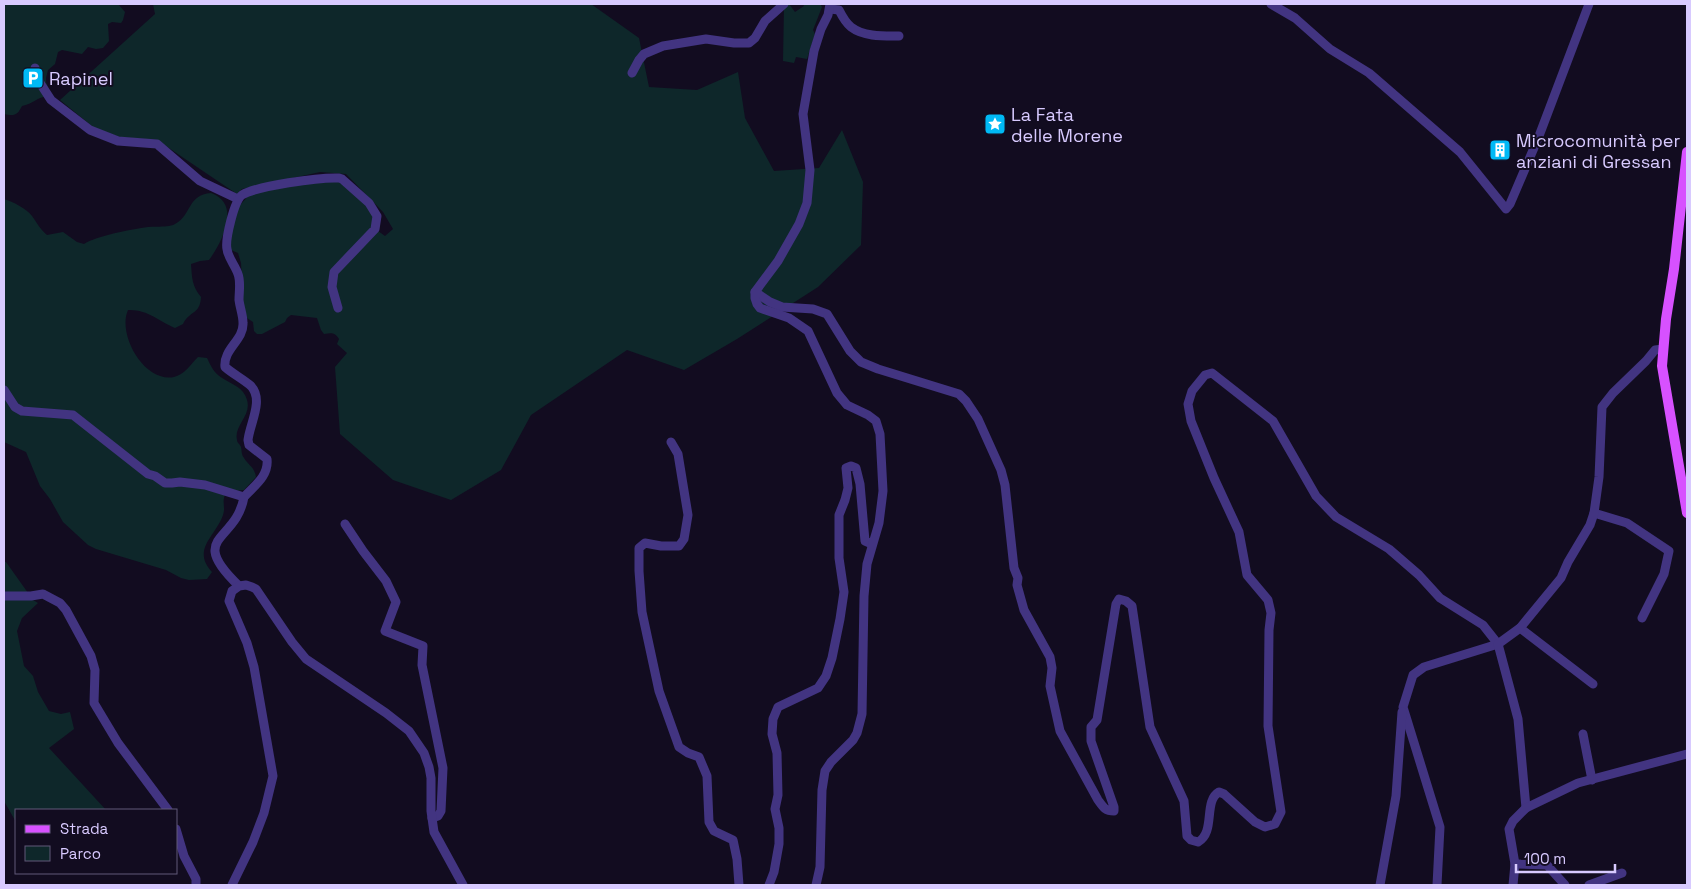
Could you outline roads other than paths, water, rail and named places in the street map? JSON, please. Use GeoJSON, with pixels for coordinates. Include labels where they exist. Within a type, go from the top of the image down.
{"type":"FeatureCollection","features":[{"type":"Feature","properties":{"kind":"main road"},"geometry":{"type":"LineString","coordinates":[[1687,152],[1662,366],[1687,513]]}},
{"type":"Feature","properties":{"kind":"street"},"geometry":{"type":"LineString","coordinates":[[632,73],[644,54],[663,46],[706,39],[749,43],[755,38],[765,21],[784,4]]}},
{"type":"Feature","properties":{"kind":"street"},"geometry":{"type":"LineString","coordinates":[[1272,4],[1295,18],[1330,49],[1369,72],[1460,152],[1506,209],[1510,204],[1539,136],[1589,4]]}},
{"type":"Feature","properties":{"kind":"street"},"geometry":{"type":"LineString","coordinates":[[816,885],[820,867],[822,790],[825,771],[831,762],[853,740],[862,714],[864,596],[867,564],[879,523],[883,491],[880,434],[876,421],[847,405],[837,393],[808,331],[789,318],[760,308],[755,298],[756,292],[778,261],[799,224],[807,203],[810,170],[803,114],[814,51],[828,5],[839,10],[850,27],[856,30],[871,35],[899,36]]}},
{"type":"Feature","properties":{"kind":"street"},"geometry":{"type":"LineString","coordinates":[[34,68],[40,83],[51,100],[90,130],[118,140],[157,144],[200,181],[238,199]]}},
{"type":"Feature","properties":{"kind":"street"},"geometry":{"type":"LineString","coordinates":[[239,586],[216,559],[214,548],[220,536],[242,510],[244,497],[264,475],[268,465],[267,459],[249,445],[248,440],[256,407],[256,395],[251,386],[225,367],[224,361],[227,353],[238,339],[243,323],[239,301],[239,276],[227,250],[226,241],[236,203],[242,195],[259,189],[333,177],[342,179],[370,204],[377,216],[375,229],[338,266],[332,277],[332,287],[338,308]]}},
{"type":"Feature","properties":{"kind":"street"},"geometry":{"type":"LineString","coordinates":[[756,292],[770,302],[782,307],[813,309],[826,314],[850,351],[861,362],[959,394],[966,401],[978,419],[1002,470],[1014,568],[1018,578],[1017,585],[1024,610],[1050,657],[1052,668],[1050,686],[1060,731],[1098,800],[1107,811],[1114,811],[1114,807],[1090,741],[1090,734],[1091,727],[1097,720],[1116,604],[1119,599],[1126,601],[1132,606],[1150,727],[1184,801],[1187,836],[1191,840],[1198,842],[1204,839],[1212,801],[1219,792],[1224,794],[1255,822],[1265,827],[1275,824],[1280,812],[1268,726],[1272,613],[1268,600],[1247,574],[1239,532],[1214,478],[1191,421],[1188,404],[1192,391],[1205,375],[1212,372],[1273,421],[1316,496],[1336,517],[1388,549],[1418,575],[1440,598],[1483,625],[1498,644],[1518,719],[1526,808]]}},
{"type":"Feature","properties":{"kind":"street"},"geometry":{"type":"LineString","coordinates":[[1380,885],[1396,796],[1402,707],[1413,675],[1424,667],[1498,644],[1520,628],[1561,578],[1568,562],[1590,525],[1594,512],[1599,477],[1602,407],[1613,393],[1646,361],[1654,350],[1663,349]]}},
{"type":"Feature","properties":{"kind":"street"},"geometry":{"type":"LineString","coordinates":[[4,390],[15,407],[22,411],[73,415],[148,474],[155,476],[165,483],[180,482],[205,485],[244,497]]}},
{"type":"Feature","properties":{"kind":"street"},"geometry":{"type":"LineString","coordinates":[[671,442],[678,454],[688,515],[684,539],[679,546],[661,546],[645,543],[639,548],[638,571],[642,612],[659,691],[668,720],[678,747],[699,757],[707,776],[709,822],[714,831],[733,840],[739,885]]}},
{"type":"Feature","properties":{"kind":"street"},"geometry":{"type":"LineString","coordinates":[[768,885],[774,872],[780,844],[775,809],[778,795],[777,754],[772,734],[773,718],[778,707],[818,688],[826,676],[832,658],[844,592],[839,558],[839,514],[848,488],[846,468],[851,466],[856,468],[860,484],[865,541],[872,544]]}},
{"type":"Feature","properties":{"kind":"street"},"geometry":{"type":"LineString","coordinates":[[1594,512],[1627,523],[1669,551],[1664,574],[1642,618]]}},
{"type":"Feature","properties":{"kind":"street"},"geometry":{"type":"LineString","coordinates":[[345,524],[386,581],[396,602],[385,631],[423,646],[422,666],[443,768],[440,811],[438,816],[432,818]]}},
{"type":"Feature","properties":{"kind":"street"},"geometry":{"type":"LineString","coordinates":[[232,885],[253,842],[264,813],[272,776],[254,667],[247,643],[229,601],[232,591],[239,586],[246,585],[256,590],[306,659],[386,713],[409,731],[424,753],[429,767],[434,832],[463,885]]}},
{"type":"Feature","properties":{"kind":"street"},"geometry":{"type":"LineString","coordinates":[[4,596],[43,594],[60,603],[66,610],[91,656],[95,670],[94,703],[118,743],[167,809]]}},
{"type":"Feature","properties":{"kind":"street"},"geometry":{"type":"LineString","coordinates":[[1520,628],[1594,684]]}},
{"type":"Feature","properties":{"kind":"street"},"geometry":{"type":"LineString","coordinates":[[1402,707],[1440,827],[1437,885]]}},
{"type":"Feature","properties":{"kind":"street"},"geometry":{"type":"LineString","coordinates":[[1583,734],[1592,780]]}},
{"type":"Feature","properties":{"kind":"street"},"geometry":{"type":"LineString","coordinates":[[1513,885],[1515,864],[1509,829],[1513,821],[1526,808],[1578,784],[1687,754]]}},
{"type":"Feature","properties":{"kind":"street"},"geometry":{"type":"LineString","coordinates":[[178,836],[184,856],[196,879],[196,885]]}},
{"type":"Feature","properties":{"kind":"street"},"geometry":{"type":"LineString","coordinates":[[1515,864],[1547,865],[1565,885]]}},
{"type":"Feature","properties":{"kind":"street"},"geometry":{"type":"LineString","coordinates":[[1589,885],[1622,873]]}},
{"type":"Feature","properties":{"kind":"place","name":"Rapinel"},"geometry":{"type":"Point","coordinates":[33,78]}},
{"type":"Feature","properties":{"kind":"place","name":"La Fata delle Morene"},"geometry":{"type":"Point","coordinates":[995,124]}},
{"type":"Feature","properties":{"kind":"place","name":"Microcomunità per anziani di Gressan"},"geometry":{"type":"Point","coordinates":[1500,150]}}]}
